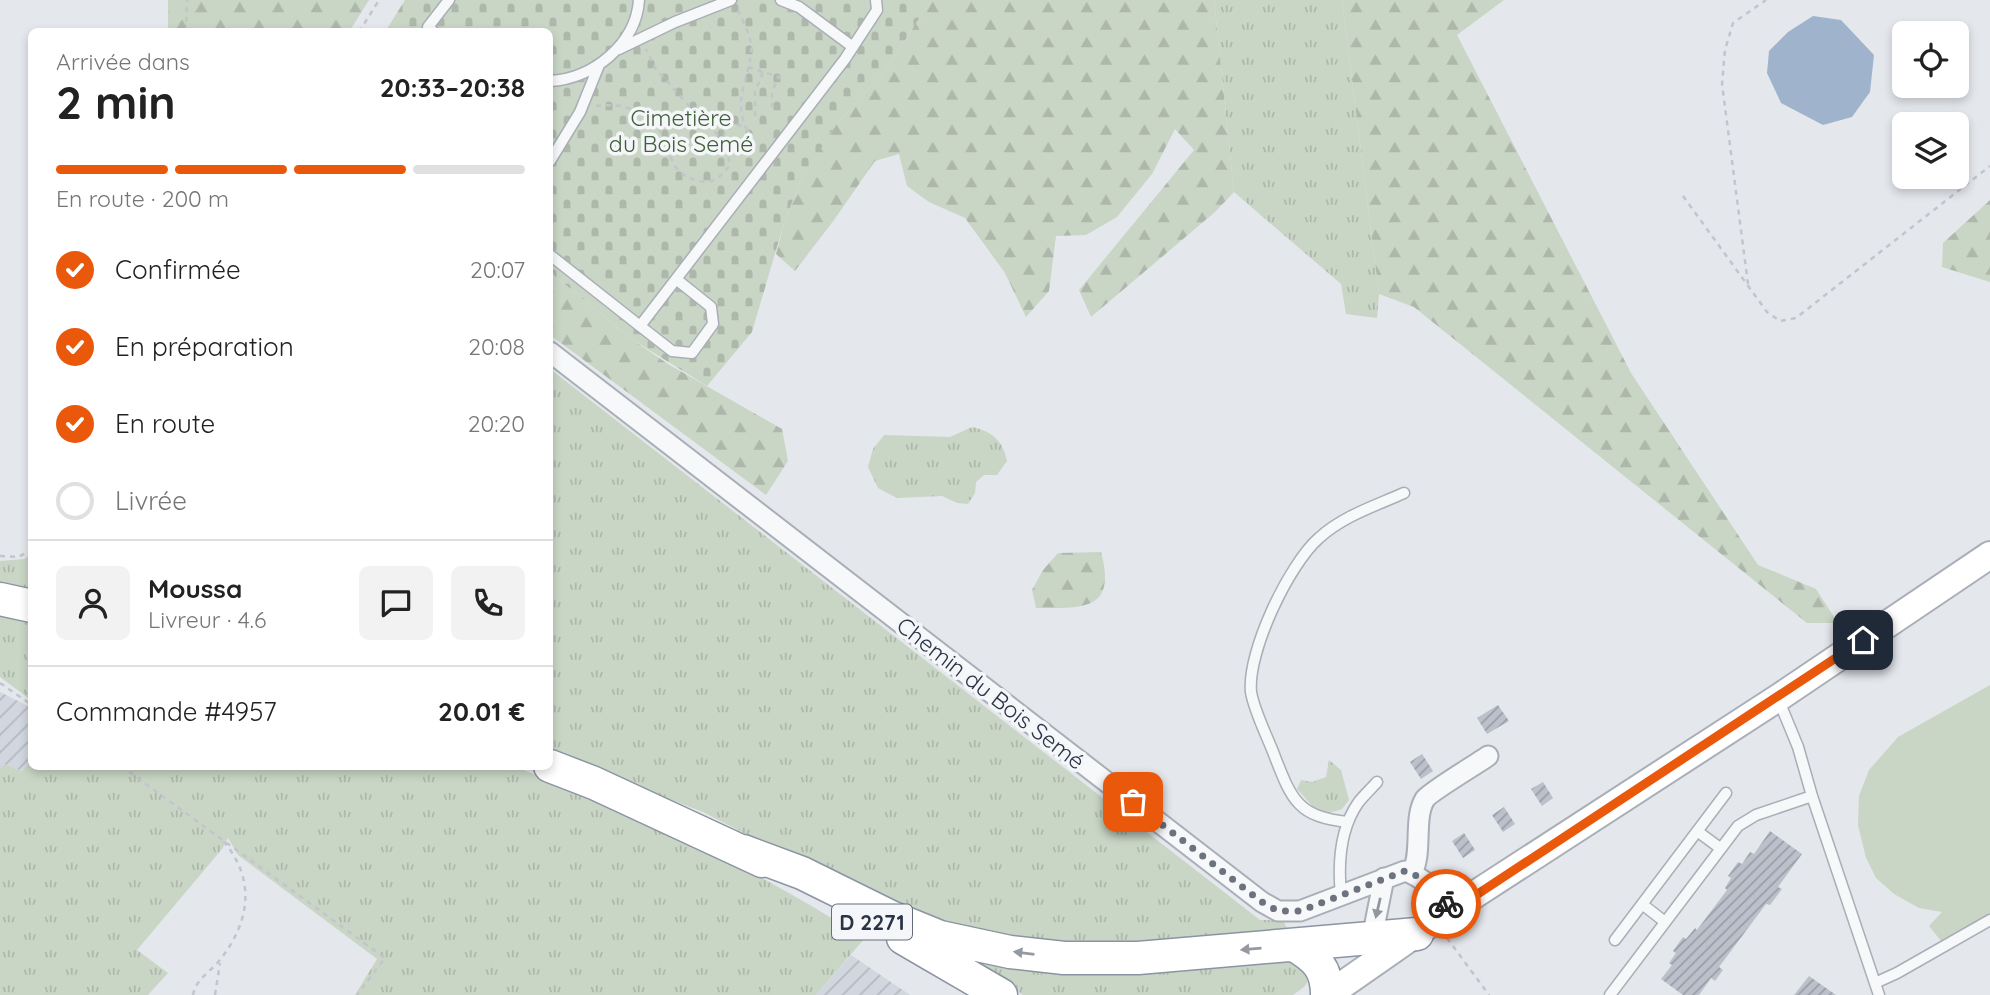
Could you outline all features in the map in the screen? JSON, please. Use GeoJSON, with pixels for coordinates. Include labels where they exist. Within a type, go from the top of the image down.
{"type":"FeatureCollection","features":[{"type":"Feature","properties":{"kind":"highway"},"geometry":{"type":"LineString","coordinates":[[0,599],[28,605]]}},
{"type":"Feature","properties":{"kind":"highway","name":"D 2271"},"geometry":{"type":"LineString","coordinates":[[553,767],[743,851],[1000,995]]}},
{"type":"Feature","properties":{"kind":"highway"},"geometry":{"type":"LineString","coordinates":[[743,851],[802,873],[891,917],[940,937],[1010,951],[1064,958],[1138,958],[1294,945],[1372,938],[1437,926]]}},
{"type":"Feature","properties":{"kind":"highway"},"geometry":{"type":"LineString","coordinates":[[1294,945],[1313,957],[1327,978],[1328,995]]}},
{"type":"Feature","properties":{"kind":"main road"},"geometry":{"type":"LineString","coordinates":[[1328,995],[1437,926],[1990,555]]}},
{"type":"Feature","properties":{"kind":"street","name":"Chemin du Bois Semé"},"geometry":{"type":"LineString","coordinates":[[553,354],[1262,902],[1278,911],[1300,911],[1384,878],[1405,871],[1412,873]]}},
{"type":"Feature","properties":{"kind":"street"},"geometry":{"type":"LineString","coordinates":[[1437,926],[1430,885],[1412,873],[1417,863],[1421,811],[1426,798],[1488,756]]}},
{"type":"Feature","properties":{"kind":"street"},"geometry":{"type":"LineString","coordinates":[[1372,938],[1384,878]]}},
{"type":"Feature","properties":{"kind":"lane"},"geometry":{"type":"LineString","coordinates":[[429,28],[449,0]]}},
{"type":"Feature","properties":{"kind":"lane"},"geometry":{"type":"LineString","coordinates":[[617,50],[638,16],[639,0]]}},
{"type":"Feature","properties":{"kind":"lane"},"geometry":{"type":"LineString","coordinates":[[553,81],[593,69],[617,50],[640,38],[732,0]]}},
{"type":"Feature","properties":{"kind":"lane"},"geometry":{"type":"LineString","coordinates":[[781,0],[799,6],[853,47]]}},
{"type":"Feature","properties":{"kind":"lane"},"geometry":{"type":"LineString","coordinates":[[640,326],[853,47],[877,10],[876,0]]}},
{"type":"Feature","properties":{"kind":"lane"},"geometry":{"type":"LineString","coordinates":[[553,156],[582,108],[599,64]]}},
{"type":"Feature","properties":{"kind":"lane"},"geometry":{"type":"LineString","coordinates":[[553,257],[672,351],[692,353],[713,324],[711,307],[676,279]]}},
{"type":"Feature","properties":{"kind":"lane"},"geometry":{"type":"LineString","coordinates":[[1348,822],[1323,820],[1300,808],[1284,780],[1252,694],[1251,668],[1265,625],[1294,569],[1317,539],[1345,519],[1404,493]]}},
{"type":"Feature","properties":{"kind":"lane"},"geometry":{"type":"LineString","coordinates":[[1778,698],[1798,747],[1879,995]]}},
{"type":"Feature","properties":{"kind":"lane"},"geometry":{"type":"LineString","coordinates":[[1341,895],[1339,877],[1345,829],[1357,804],[1377,782]]}},
{"type":"Feature","properties":{"kind":"lane"},"geometry":{"type":"LineString","coordinates":[[1615,940],[1726,793]]}},
{"type":"Feature","properties":{"kind":"lane"},"geometry":{"type":"LineString","coordinates":[[1610,995],[1738,825],[1756,815],[1812,796]]}},
{"type":"Feature","properties":{"kind":"lane"},"geometry":{"type":"LineString","coordinates":[[1697,831],[1720,848]]}},
{"type":"Feature","properties":{"kind":"lane"},"geometry":{"type":"LineString","coordinates":[[1642,904],[1665,922]]}},
{"type":"Feature","properties":{"kind":"lane"},"geometry":{"type":"LineString","coordinates":[[1875,983],[1990,920]]}},
{"type":"Feature","properties":{"kind":"path"},"geometry":{"type":"LineString","coordinates":[[186,28],[187,0]]}},
{"type":"Feature","properties":{"kind":"path"},"geometry":{"type":"LineString","coordinates":[[362,28],[379,0]]}},
{"type":"Feature","properties":{"kind":"path"},"geometry":{"type":"LineString","coordinates":[[640,38],[655,68],[726,146],[737,151],[747,147],[750,136],[741,118],[740,96],[752,50],[732,0]]}},
{"type":"Feature","properties":{"kind":"path"},"geometry":{"type":"LineString","coordinates":[[1748,285],[1722,84],[1725,50],[1732,23],[1766,0]]}},
{"type":"Feature","properties":{"kind":"path"},"geometry":{"type":"LineString","coordinates":[[748,67],[779,77],[772,92],[772,112]]}},
{"type":"Feature","properties":{"kind":"path"},"geometry":{"type":"LineString","coordinates":[[755,116],[755,92],[762,72]]}},
{"type":"Feature","properties":{"kind":"path"},"geometry":{"type":"LineString","coordinates":[[582,108],[604,105],[637,110],[661,133],[665,147],[681,174],[707,183],[716,180],[730,165],[723,137],[729,127],[737,125],[746,128]]}},
{"type":"Feature","properties":{"kind":"path"},"geometry":{"type":"LineString","coordinates":[[1683,196],[1767,312],[1780,321],[1796,318],[1990,166]]}},
{"type":"Feature","properties":{"kind":"path"},"geometry":{"type":"LineString","coordinates":[[0,556],[18,556],[28,552]]}},
{"type":"Feature","properties":{"kind":"path"},"geometry":{"type":"LineString","coordinates":[[0,683],[28,702]]}},
{"type":"Feature","properties":{"kind":"path"},"geometry":{"type":"LineString","coordinates":[[127,770],[385,958],[357,995]]}},
{"type":"Feature","properties":{"kind":"path"},"geometry":{"type":"LineString","coordinates":[[193,995],[195,986],[204,974],[220,959],[242,922],[247,905],[234,854],[220,836]]}},
{"type":"Feature","properties":{"kind":"path"},"geometry":{"type":"LineString","coordinates":[[1437,926],[1489,995]]}},
{"type":"Feature","properties":{"kind":"path"},"geometry":{"type":"LineString","coordinates":[[215,995],[220,959]]}},
{"type":"Feature","properties":{"kind":"shaded area"},"geometry":{"type":"Polygon","coordinates":[[[0,692],[28,706],[28,764],[22,771],[4,764],[0,769],[0,692]]]}},
{"type":"Feature","properties":{"kind":"shaded area"},"geometry":{"type":"Polygon","coordinates":[[[851,955],[910,995],[816,995],[851,955]]]}},
{"type":"Feature","properties":{"kind":"green space"},"geometry":{"type":"Polygon","coordinates":[[[168,0],[369,0],[352,28],[168,28],[168,0]]]}},
{"type":"Feature","properties":{"kind":"green space","name":"Cimetière du Bois Semé"},"geometry":{"type":"Polygon","coordinates":[[[405,0],[931,0],[885,71],[835,126],[799,184],[784,223],[752,332],[707,386],[633,340],[553,274],[553,28],[388,28],[405,0]]]}},
{"type":"Feature","properties":{"kind":"green space"},"geometry":{"type":"Polygon","coordinates":[[[931,0],[1214,0],[1234,192],[1215,212],[1091,317],[1079,290],[1194,150],[1175,129],[1152,174],[1117,217],[1086,235],[1056,236],[1049,291],[1026,317],[1005,273],[965,218],[929,202],[907,186],[899,154],[875,161],[795,271],[776,254],[799,184],[832,129],[885,71],[931,0]]]}},
{"type":"Feature","properties":{"kind":"green space"},"geometry":{"type":"Polygon","coordinates":[[[1214,0],[1342,0],[1379,294],[1377,318],[1346,314],[1341,284],[1234,192],[1214,0]]]}},
{"type":"Feature","properties":{"kind":"green space"},"geometry":{"type":"Polygon","coordinates":[[[1342,0],[1504,0],[1457,35],[1631,373],[1758,565],[1816,589],[1838,623],[1807,623],[1414,307],[1379,294],[1342,0]]]}},
{"type":"Feature","properties":{"kind":"green space"},"geometry":{"type":"Polygon","coordinates":[[[1990,200],[1990,282],[1942,267],[1943,243],[1990,200]]]}},
{"type":"Feature","properties":{"kind":"green space"},"geometry":{"type":"Polygon","coordinates":[[[553,274],[633,340],[668,364],[782,429],[788,461],[766,495],[553,337],[553,274]]]}},
{"type":"Feature","properties":{"kind":"green space"},"geometry":{"type":"Polygon","coordinates":[[[553,371],[1260,920],[1283,920],[1290,935],[1091,949],[976,931],[874,900],[703,812],[553,755],[553,371]]]}},
{"type":"Feature","properties":{"kind":"green space"},"geometry":{"type":"Polygon","coordinates":[[[972,427],[996,438],[1007,461],[997,475],[984,475],[976,482],[975,493],[968,504],[957,503],[942,496],[897,498],[878,488],[868,467],[873,449],[884,435],[950,437],[972,427]]]}},
{"type":"Feature","properties":{"kind":"green space"},"geometry":{"type":"Polygon","coordinates":[[[1101,552],[1105,571],[1100,596],[1081,606],[1036,608],[1032,590],[1043,570],[1058,553],[1101,552]]]}},
{"type":"Feature","properties":{"kind":"green space"},"geometry":{"type":"Polygon","coordinates":[[[28,556],[28,590],[0,583],[0,561],[24,559],[28,556]]]}},
{"type":"Feature","properties":{"kind":"green space"},"geometry":{"type":"Polygon","coordinates":[[[0,611],[28,617],[28,698],[0,677],[0,611]]]}},
{"type":"Feature","properties":{"kind":"green space"},"geometry":{"type":"Polygon","coordinates":[[[1990,685],[1990,914],[1941,941],[1929,926],[1942,912],[1919,908],[1894,894],[1876,878],[1866,858],[1858,825],[1859,796],[1869,770],[1898,737],[1990,685]]]}},
{"type":"Feature","properties":{"kind":"green space"},"geometry":{"type":"Polygon","coordinates":[[[1329,760],[1341,770],[1349,800],[1342,809],[1326,814],[1316,810],[1297,789],[1301,780],[1312,782],[1326,777],[1329,760]]]}},
{"type":"Feature","properties":{"kind":"green space"},"geometry":{"type":"Polygon","coordinates":[[[4,764],[22,771],[28,764],[28,770],[523,770],[650,823],[738,865],[864,939],[816,995],[355,995],[377,959],[238,855],[228,838],[222,849],[137,950],[168,973],[148,995],[0,995],[0,769],[4,764]]]}},
{"type":"Feature","properties":{"kind":"green space"},"geometry":{"type":"Polygon","coordinates":[[[944,946],[1295,955],[1314,973],[1304,987],[1293,995],[1023,995],[944,946]]]}},
{"type":"Feature","properties":{"kind":"water"},"geometry":{"type":"Polygon","coordinates":[[[1813,16],[1841,20],[1874,55],[1870,92],[1852,117],[1823,125],[1781,103],[1767,73],[1769,51],[1788,32],[1813,16]]]}},
{"type":"Feature","properties":{"kind":"building"},"geometry":{"type":"Polygon","coordinates":[[[1498,705],[1509,721],[1487,734],[1477,718],[1498,705]]]}},
{"type":"Feature","properties":{"kind":"building"},"geometry":{"type":"Polygon","coordinates":[[[1422,754],[1433,771],[1421,779],[1410,762],[1422,754]]]}},
{"type":"Feature","properties":{"kind":"building"},"geometry":{"type":"Polygon","coordinates":[[[1543,782],[1553,798],[1542,806],[1531,789],[1543,782]]]}},
{"type":"Feature","properties":{"kind":"building"},"geometry":{"type":"Polygon","coordinates":[[[1504,807],[1515,824],[1503,832],[1492,815],[1504,807]]]}},
{"type":"Feature","properties":{"kind":"building"},"geometry":{"type":"Polygon","coordinates":[[[1770,831],[1802,854],[1778,887],[1782,889],[1770,905],[1766,904],[1719,967],[1723,970],[1715,981],[1711,978],[1699,995],[1683,995],[1661,979],[1672,965],[1669,963],[1676,953],[1673,951],[1683,937],[1686,939],[1695,928],[1697,930],[1727,890],[1725,888],[1731,878],[1728,876],[1738,862],[1742,864],[1750,852],[1754,854],[1770,831]]]}},
{"type":"Feature","properties":{"kind":"building"},"geometry":{"type":"Polygon","coordinates":[[[1464,833],[1475,850],[1463,858],[1452,841],[1464,833]]]}},
{"type":"Feature","properties":{"kind":"building"},"geometry":{"type":"Polygon","coordinates":[[[1809,976],[1836,995],[1794,995],[1809,976]]]}},
{"type":"Feature","properties":{"kind":"way so far"},"geometry":{"type":"LineString","coordinates":[[1133,802],[1262,902],[1278,911],[1300,911],[1405,871],[1416,874],[1430,885],[1446,904]]}},
{"type":"Feature","properties":{"kind":"route"},"geometry":{"type":"LineString","coordinates":[[1446,904],[1452,911],[1863,640]]}}]}
